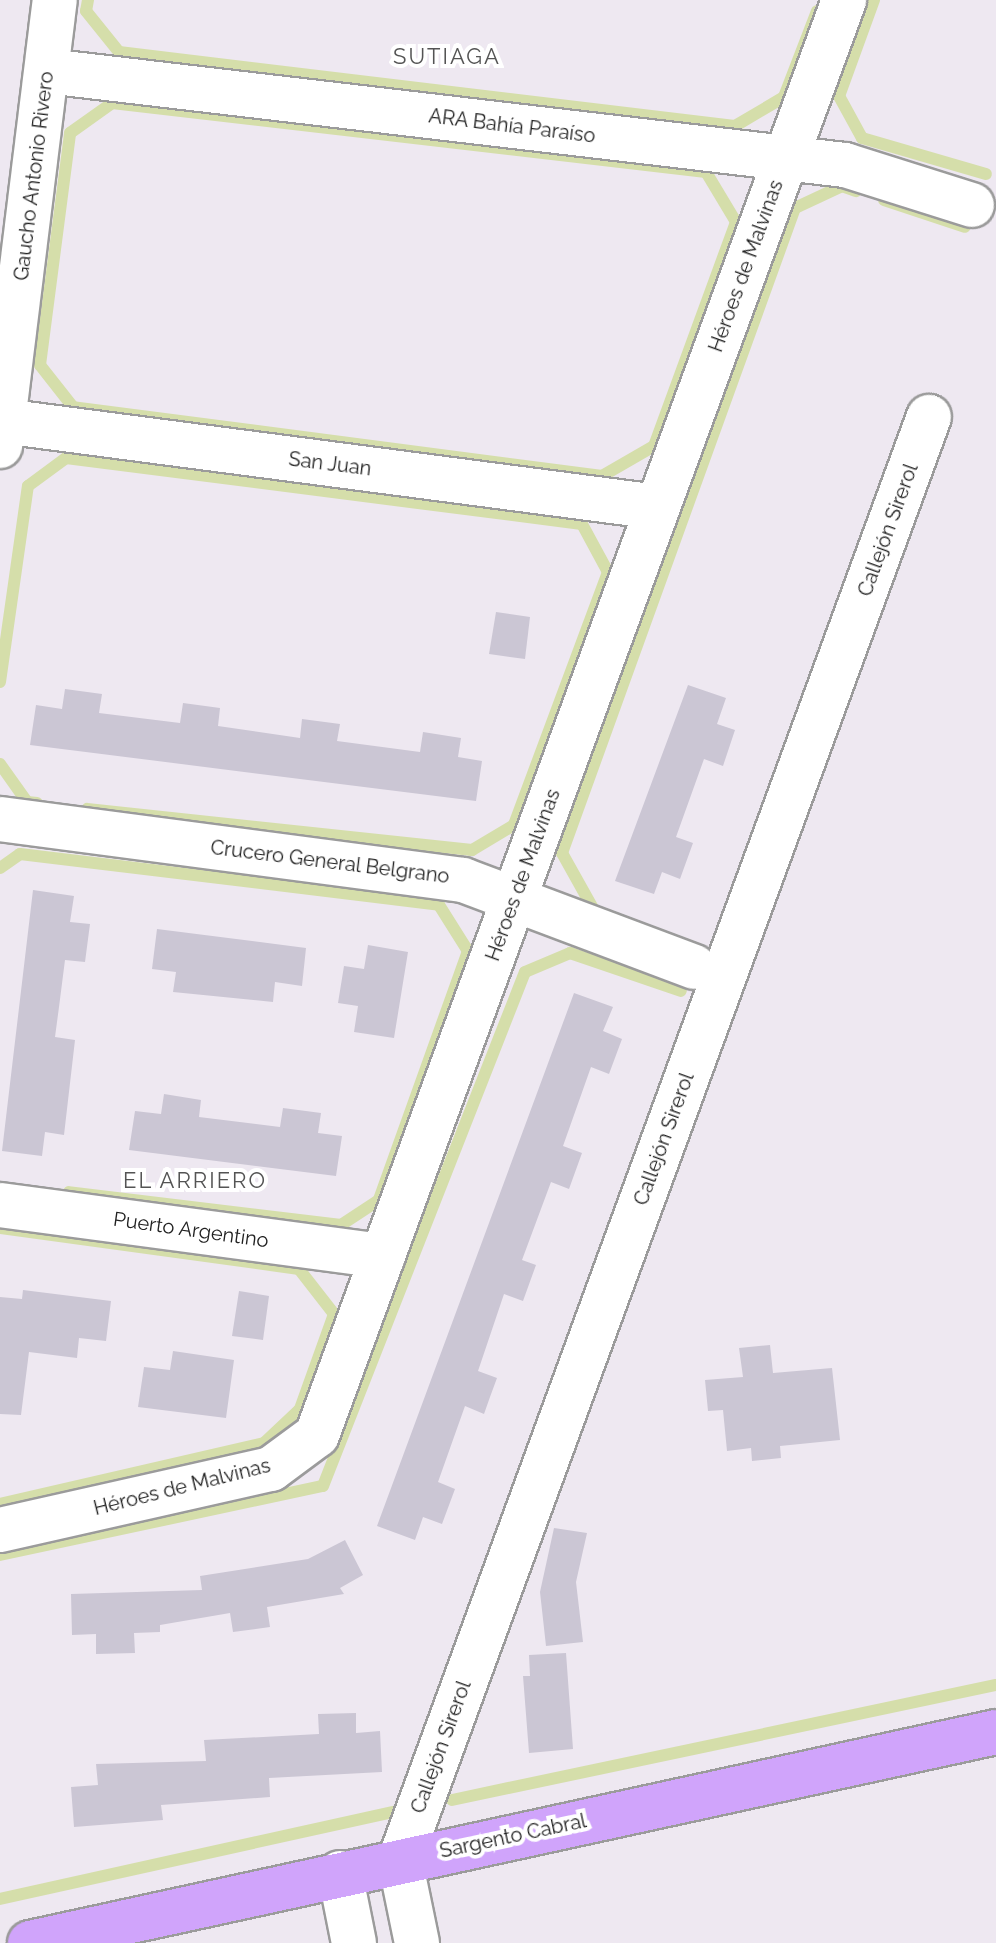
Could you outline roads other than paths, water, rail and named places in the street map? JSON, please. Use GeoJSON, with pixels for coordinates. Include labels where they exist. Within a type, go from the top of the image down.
{"type":"FeatureCollection","features":[{"type":"Feature","properties":{"kind":"main road","name":"Sargento Cabral"},"geometry":{"type":"LineString","coordinates":[[30,1943],[996,1732]]}},
{"type":"Feature","properties":{"kind":"street","name":"Gaucho Antonio Rivero"},"geometry":{"type":"LineString","coordinates":[[2,434],[55,0]]}},
{"type":"Feature","properties":{"kind":"street","name":"Héroes de Malvinas"},"geometry":{"type":"LineString","coordinates":[[0,1530],[271,1469],[317,1435],[844,0]]}},
{"type":"Feature","properties":{"kind":"street","name":"ARA Bahía Paraíso"},"geometry":{"type":"LineString","coordinates":[[47,71],[845,165],[972,205]]}},
{"type":"Feature","properties":{"kind":"street","name":"Callejón Sirerol"},"geometry":{"type":"LineString","coordinates":[[400,1860],[929,417]]}},
{"type":"Feature","properties":{"kind":"street","name":"San Juan"},"geometry":{"type":"LineString","coordinates":[[2,434],[657,507]]}},
{"type":"Feature","properties":{"kind":"street","name":"Crucero General Belgrano"},"geometry":{"type":"LineString","coordinates":[[0,819],[463,880],[694,967]]}},
{"type":"Feature","properties":{"kind":"street","name":"Puerto Argentino"},"geometry":{"type":"LineString","coordinates":[[0,1205],[383,1256]]}},
{"type":"Feature","properties":{"kind":"street"},"geometry":{"type":"LineString","coordinates":[[400,1860],[417,1943]]}},
{"type":"Feature","properties":{"kind":"street"},"geometry":{"type":"LineString","coordinates":[[340,1873],[354,1943]]}},
{"type":"Feature","properties":{"kind":"waterway"},"geometry":{"type":"LineString","coordinates":[[88,0],[86,11],[119,52],[735,126],[784,97],[817,11]]}},
{"type":"Feature","properties":{"kind":"waterway"},"geometry":{"type":"LineString","coordinates":[[874,0],[839,96],[862,138],[986,174]]}},
{"type":"Feature","properties":{"kind":"waterway"},"geometry":{"type":"LineString","coordinates":[[112,103],[706,172],[736,222],[654,446],[602,476],[73,407],[40,365],[70,133],[112,103]]}},
{"type":"Feature","properties":{"kind":"waterway"},"geometry":{"type":"LineString","coordinates":[[595,912],[562,853],[795,208],[842,186],[856,191]]}},
{"type":"Feature","properties":{"kind":"waterway"},"geometry":{"type":"LineString","coordinates":[[884,200],[965,227]]}},
{"type":"Feature","properties":{"kind":"waterway"},"geometry":{"type":"LineString","coordinates":[[0,682],[28,486],[66,458],[582,524],[608,572],[514,825],[472,850],[87,809]]}},
{"type":"Feature","properties":{"kind":"waterway"},"geometry":{"type":"LineString","coordinates":[[0,764],[27,802],[37,803]]}},
{"type":"Feature","properties":{"kind":"waterway"},"geometry":{"type":"LineString","coordinates":[[0,868],[20,854],[439,905],[468,951],[379,1200],[341,1225],[69,1192]]}},
{"type":"Feature","properties":{"kind":"waterway"},"geometry":{"type":"LineString","coordinates":[[0,1555],[323,1486],[525,972],[570,953],[681,991]]}},
{"type":"Feature","properties":{"kind":"waterway"},"geometry":{"type":"LineString","coordinates":[[0,1228],[299,1269],[334,1314],[300,1409],[264,1443],[0,1504]]}},
{"type":"Feature","properties":{"kind":"waterway"},"geometry":{"type":"LineString","coordinates":[[452,1800],[996,1685]]}},
{"type":"Feature","properties":{"kind":"waterway"},"geometry":{"type":"LineString","coordinates":[[0,1899],[394,1812]]}},
{"type":"Feature","properties":{"kind":"district","name":"SUTIAGA"},"geometry":{"type":"Point","coordinates":[447,57]}},
{"type":"Feature","properties":{"kind":"district","name":"EL ARRIERO"},"geometry":{"type":"Point","coordinates":[195,1181]}}]}
